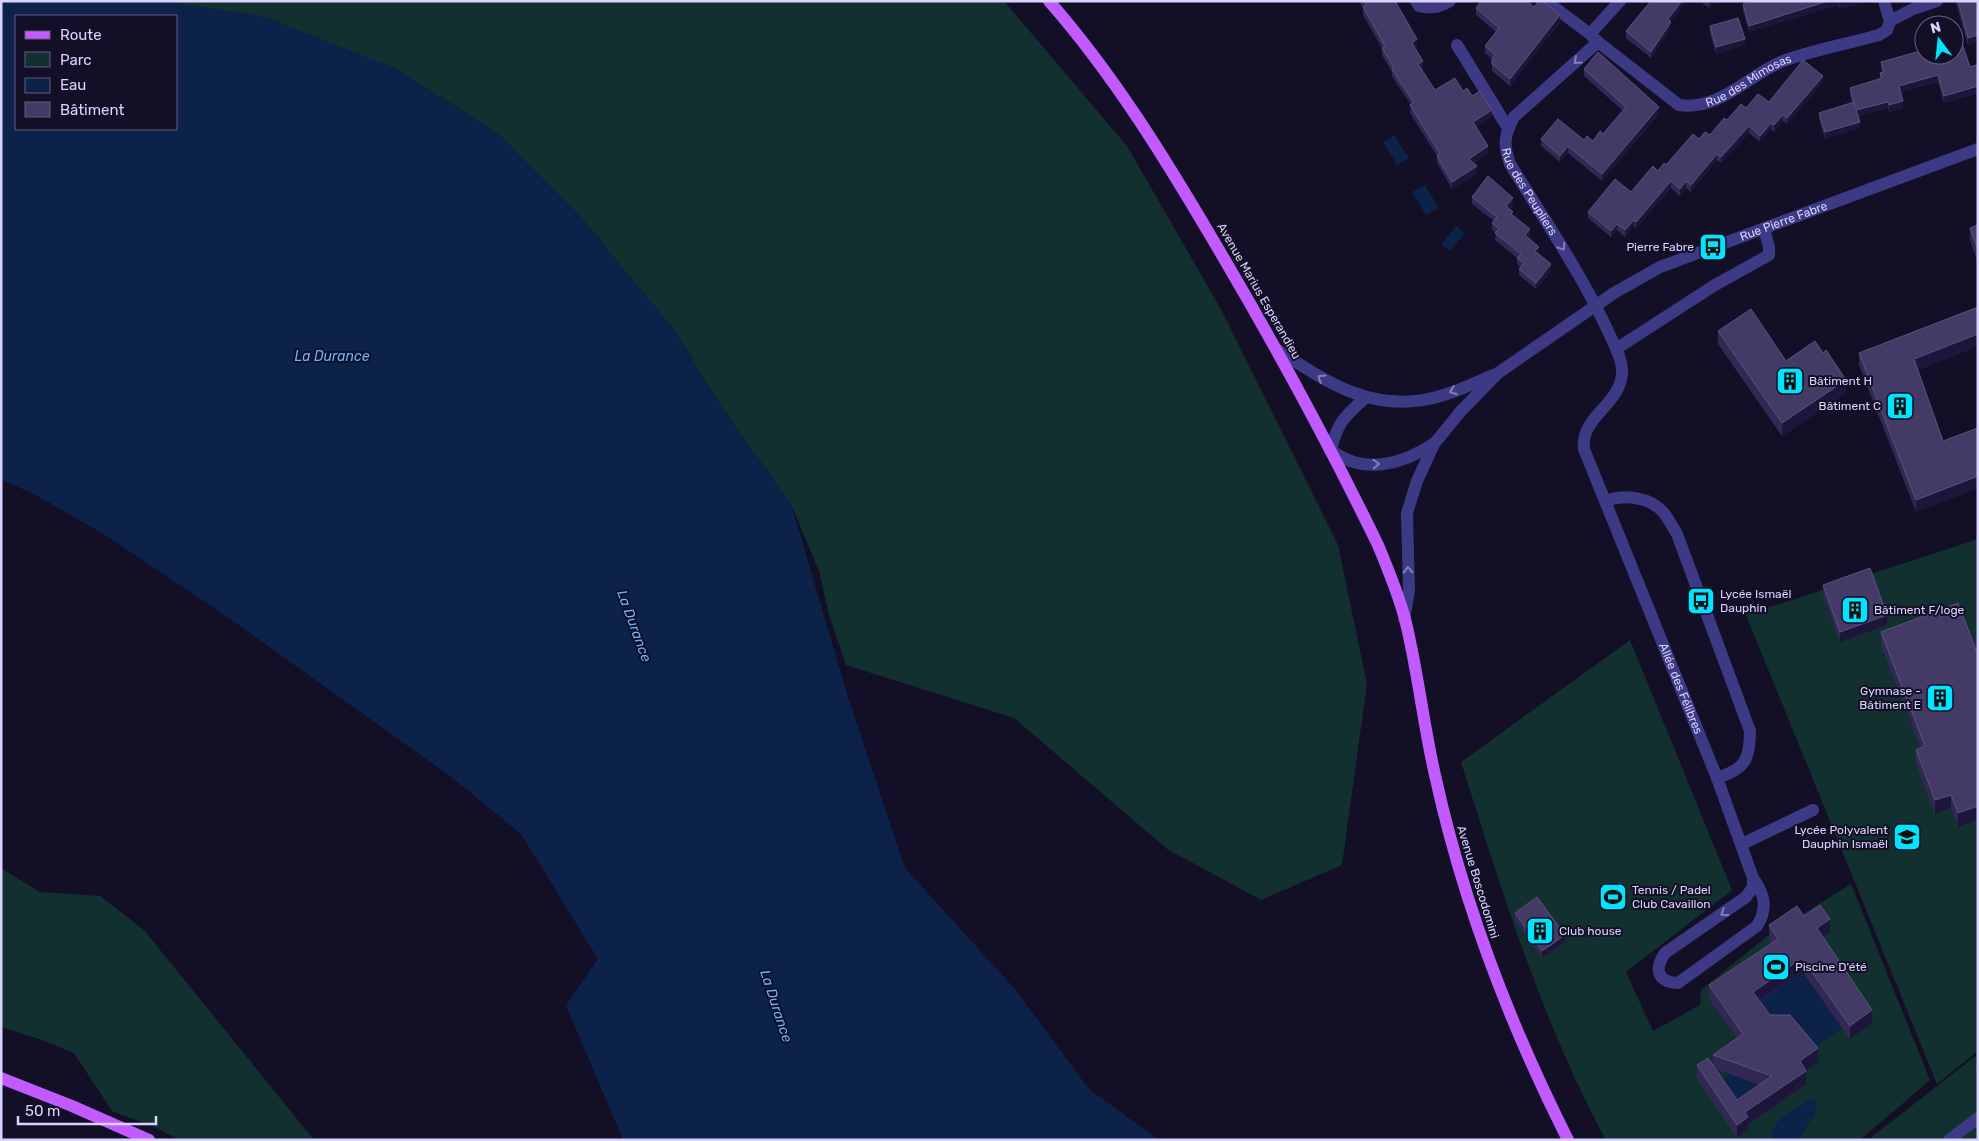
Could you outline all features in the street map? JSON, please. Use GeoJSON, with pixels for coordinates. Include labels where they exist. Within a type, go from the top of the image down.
{"type":"FeatureCollection","features":[{"type":"Feature","properties":{"kind":"main road","name":"Avenue Marius Esperandieu"},"geometry":{"type":"LineString","coordinates":[[1049,1],[1109,78],[1166,160],[1278,350],[1331,450],[1381,553],[1404,619]]}},
{"type":"Feature","properties":{"kind":"main road","name":"Avenue Boscodomini"},"geometry":{"type":"LineString","coordinates":[[1404,619],[1435,774],[1465,892],[1486,955],[1512,1022],[1568,1140]]}},
{"type":"Feature","properties":{"kind":"main road"},"geometry":{"type":"LineString","coordinates":[[1,1078],[72,1106],[149,1140]]}},
{"type":"Feature","properties":{"kind":"street"},"geometry":{"type":"LineString","coordinates":[[1416,1],[1419,6],[1428,9],[1442,6],[1450,1]]}},
{"type":"Feature","properties":{"kind":"street","name":"Rue des Mimosas"},"geometry":{"type":"LineString","coordinates":[[1546,1],[1680,105],[1693,107],[1713,102],[1782,62],[1879,35],[1887,30],[1890,21],[1914,9],[1937,1]]}},
{"type":"Feature","properties":{"kind":"street","name":"Rue des Peupliers"},"geometry":{"type":"LineString","coordinates":[[1616,349],[1596,305],[1510,164],[1504,148],[1508,128],[1514,117],[1594,38],[1620,1]]}},
{"type":"Feature","properties":{"kind":"street"},"geometry":{"type":"LineString","coordinates":[[1884,1],[1890,21]]}},
{"type":"Feature","properties":{"kind":"street"},"geometry":{"type":"LineString","coordinates":[[1457,45],[1508,128]]}},
{"type":"Feature","properties":{"kind":"street","name":"Rue Pierre Fabre"},"geometry":{"type":"LineString","coordinates":[[1498,373],[1596,305],[1640,277],[1660,267],[1978,149]]}},
{"type":"Feature","properties":{"kind":"street"},"geometry":{"type":"LineString","coordinates":[[1616,349],[1715,285],[1769,255],[1764,228]]}},
{"type":"Feature","properties":{"kind":"street","name":"Allée des Félibres"},"geometry":{"type":"LineString","coordinates":[[1616,349],[1621,361],[1620,384],[1614,398],[1586,430],[1583,441],[1588,462],[1606,501],[1717,778],[1753,878],[1765,900],[1764,915],[1757,926],[1678,983],[1670,982],[1661,977],[1658,971],[1658,963],[1665,953],[1746,897],[1753,887],[1753,878]]}},
{"type":"Feature","properties":{"kind":"street"},"geometry":{"type":"LineString","coordinates":[[1278,350],[1332,385],[1365,398],[1397,401],[1443,396],[1498,373]]}},
{"type":"Feature","properties":{"kind":"street"},"geometry":{"type":"LineString","coordinates":[[1404,619],[1409,591],[1407,513],[1417,481],[1434,444],[1461,411],[1498,373]]}},
{"type":"Feature","properties":{"kind":"street"},"geometry":{"type":"LineString","coordinates":[[1365,398],[1345,416],[1335,430],[1331,450],[1340,457],[1355,463],[1381,464],[1409,458],[1434,444]]}},
{"type":"Feature","properties":{"kind":"street"},"geometry":{"type":"LineString","coordinates":[[1606,501],[1618,496],[1633,498],[1651,504],[1663,512],[1677,534],[1750,731],[1750,752],[1740,768],[1717,778]]}},
{"type":"Feature","properties":{"kind":"street"},"geometry":{"type":"LineString","coordinates":[[1742,844],[1813,810]]}},
{"type":"Feature","properties":{"kind":"street"},"geometry":{"type":"LineString","coordinates":[[1949,1140],[1978,1118]]}},
{"type":"Feature","properties":{"kind":"green space"},"geometry":{"type":"Polygon","coordinates":[[[166,1],[1004,1],[1127,146],[1222,311],[1338,545],[1367,684],[1342,865],[1261,900],[1167,849],[1014,718],[846,665],[829,615],[819,571],[791,504],[724,411],[674,330],[579,215],[498,134],[395,68],[166,1]]]}},
{"type":"Feature","properties":{"kind":"green space"},"geometry":{"type":"Polygon","coordinates":[[[1978,539],[1978,1051],[1937,1084],[1746,615],[1978,539]]]}},
{"type":"Feature","properties":{"kind":"green space","name":"Tennis / Padel Club Cavaillon"},"geometry":{"type":"Polygon","coordinates":[[[1630,640],[1732,890],[1626,972],[1653,1031],[1700,1005],[1701,990],[1766,937],[1851,884],[1930,1080],[1860,1140],[1606,1140],[1583,1095],[1542,1002],[1524,954],[1461,762],[1630,640]]]}},
{"type":"Feature","properties":{"kind":"green space"},"geometry":{"type":"Polygon","coordinates":[[[1,868],[40,892],[100,896],[144,930],[314,1140],[179,1140],[157,1128],[112,1111],[74,1053],[42,1040],[1,1027],[1,868]]]}},
{"type":"Feature","properties":{"kind":"green space"},"geometry":{"type":"Polygon","coordinates":[[[1978,1054],[1978,1140],[1868,1140],[1978,1054]]]}},
{"type":"Feature","properties":{"kind":"water","name":"La Durance"},"geometry":{"type":"Polygon","coordinates":[[[1,1],[166,1],[265,17],[395,68],[498,134],[579,215],[674,330],[724,411],[791,504],[849,700],[905,868],[1014,988],[1089,1089],[1159,1140],[623,1140],[566,1005],[598,959],[521,834],[450,776],[226,616],[102,533],[32,493],[1,480],[1,1]]]}},
{"type":"Feature","properties":{"kind":"water"},"geometry":{"type":"Polygon","coordinates":[[[1394,135],[1409,158],[1397,165],[1383,142],[1394,135]]]}},
{"type":"Feature","properties":{"kind":"water"},"geometry":{"type":"Polygon","coordinates":[[[1425,185],[1439,208],[1426,215],[1412,192],[1425,185]]]}},
{"type":"Feature","properties":{"kind":"water"},"geometry":{"type":"Polygon","coordinates":[[[1456,226],[1465,233],[1450,251],[1441,244],[1456,226]]]}},
{"type":"Feature","properties":{"kind":"water"},"geometry":{"type":"Polygon","coordinates":[[[1802,971],[1842,1028],[1809,1051],[1753,1005],[1802,971]]]}},
{"type":"Feature","properties":{"kind":"water"},"geometry":{"type":"Polygon","coordinates":[[[1730,1074],[1776,1087],[1737,1113],[1720,1081],[1730,1074]]]}},
{"type":"Feature","properties":{"kind":"water"},"geometry":{"type":"Polygon","coordinates":[[[1809,1100],[1814,1101],[1817,1106],[1814,1115],[1798,1140],[1771,1140],[1772,1133],[1779,1121],[1809,1100]]]}},
{"type":"Feature","properties":{"kind":"building"},"geometry":{"type":"Polygon","coordinates":[[[1364,1],[1395,1],[1417,39],[1412,43],[1423,61],[1418,64],[1435,90],[1455,78],[1463,91],[1467,88],[1472,96],[1480,91],[1492,110],[1473,122],[1488,146],[1469,159],[1477,166],[1452,182],[1437,156],[1440,154],[1410,105],[1414,103],[1392,69],[1394,68],[1382,48],[1385,46],[1363,7],[1366,5],[1364,1]]]}},
{"type":"Feature","properties":{"kind":"building"},"geometry":{"type":"Polygon","coordinates":[[[1481,1],[1527,1],[1534,7],[1539,1],[1542,1],[1560,15],[1510,79],[1492,64],[1492,59],[1495,55],[1485,46],[1499,28],[1476,8],[1481,1]]]}},
{"type":"Feature","properties":{"kind":"building"},"geometry":{"type":"Polygon","coordinates":[[[1651,1],[1682,1],[1668,19],[1671,22],[1651,52],[1626,31],[1651,1]]]}},
{"type":"Feature","properties":{"kind":"building"},"geometry":{"type":"Polygon","coordinates":[[[1750,1],[1828,1],[1749,26],[1743,4],[1750,1]]]}},
{"type":"Feature","properties":{"kind":"building"},"geometry":{"type":"Polygon","coordinates":[[[1958,1],[1978,1],[1978,35],[1968,38],[1964,15],[1962,15],[1958,1]]]}},
{"type":"Feature","properties":{"kind":"building"},"geometry":{"type":"Polygon","coordinates":[[[1738,18],[1745,39],[1716,47],[1710,26],[1738,18]]]}},
{"type":"Feature","properties":{"kind":"building"},"geometry":{"type":"Polygon","coordinates":[[[1964,49],[1970,67],[1976,65],[1978,70],[1978,86],[1944,96],[1938,75],[1899,86],[1903,101],[1889,105],[1888,102],[1856,110],[1860,122],[1825,132],[1819,113],[1854,102],[1850,88],[1882,78],[1880,73],[1884,72],[1881,62],[1914,53],[1914,65],[1964,65],[1964,49]]]}},
{"type":"Feature","properties":{"kind":"building"},"geometry":{"type":"Polygon","coordinates":[[[1598,52],[1659,107],[1602,174],[1568,146],[1560,156],[1541,139],[1558,119],[1584,140],[1587,136],[1593,141],[1600,131],[1603,134],[1626,107],[1584,69],[1598,52]]]}},
{"type":"Feature","properties":{"kind":"building"},"geometry":{"type":"Polygon","coordinates":[[[1803,60],[1823,76],[1787,118],[1783,115],[1774,125],[1771,123],[1760,136],[1749,126],[1721,157],[1717,154],[1691,185],[1686,181],[1680,189],[1671,181],[1636,222],[1634,220],[1625,230],[1617,224],[1611,231],[1588,212],[1615,179],[1631,192],[1653,166],[1658,171],[1664,163],[1666,165],[1693,134],[1699,139],[1705,132],[1710,135],[1724,118],[1727,120],[1741,104],[1746,108],[1758,94],[1769,102],[1803,60]]]}},
{"type":"Feature","properties":{"kind":"building"},"geometry":{"type":"Polygon","coordinates":[[[1488,176],[1513,198],[1506,206],[1513,212],[1511,214],[1530,229],[1525,235],[1539,247],[1535,251],[1551,264],[1536,283],[1519,269],[1524,263],[1517,258],[1521,254],[1495,233],[1499,229],[1492,223],[1497,217],[1472,197],[1488,176]]]}},
{"type":"Feature","properties":{"kind":"building"},"geometry":{"type":"Polygon","coordinates":[[[1978,225],[1978,250],[1970,228],[1978,225]]]}},
{"type":"Feature","properties":{"kind":"building","name":"Bâtiment C"},"geometry":{"type":"Polygon","coordinates":[[[1978,307],[1978,334],[1914,359],[1943,441],[1978,428],[1978,476],[1916,500],[1859,353],[1978,307]]]}},
{"type":"Feature","properties":{"kind":"building","name":"Bâtiment H"},"geometry":{"type":"Polygon","coordinates":[[[1751,309],[1786,361],[1815,341],[1823,353],[1826,350],[1846,380],[1782,423],[1718,331],[1751,309]]]}},
{"type":"Feature","properties":{"kind":"building","name":"Bâtiment F/loge"},"geometry":{"type":"Polygon","coordinates":[[[1870,568],[1887,615],[1840,632],[1823,585],[1870,568]]]}},
{"type":"Feature","properties":{"kind":"building"},"geometry":{"type":"Polygon","coordinates":[[[1958,603],[1978,655],[1978,806],[1958,813],[1951,795],[1935,800],[1916,750],[1925,746],[1881,632],[1958,603]]]}},
{"type":"Feature","properties":{"kind":"building","name":"Club house"},"geometry":{"type":"Polygon","coordinates":[[[1537,897],[1565,935],[1542,951],[1515,913],[1537,897]]]}},
{"type":"Feature","properties":{"kind":"building"},"geometry":{"type":"Polygon","coordinates":[[[1820,905],[1830,919],[1817,928],[1872,1010],[1850,1026],[1802,958],[1753,992],[1770,1015],[1790,1015],[1818,1048],[1800,1061],[1806,1071],[1745,1112],[1748,1117],[1737,1125],[1697,1065],[1708,1058],[1737,1100],[1772,1076],[1713,1055],[1743,1034],[1709,985],[1778,939],[1769,925],[1797,906],[1804,916],[1820,905]]]}},
{"type":"Feature","properties":{"kind":"place","name":"Pierre Fabre"},"geometry":{"type":"Point","coordinates":[1713,247]}},
{"type":"Feature","properties":{"kind":"place","name":"Bâtiment H"},"geometry":{"type":"Point","coordinates":[1790,381]}},
{"type":"Feature","properties":{"kind":"place","name":"Bâtiment C"},"geometry":{"type":"Point","coordinates":[1900,406]}},
{"type":"Feature","properties":{"kind":"place","name":"Lycée Ismaël Dauphin"},"geometry":{"type":"Point","coordinates":[1701,601]}},
{"type":"Feature","properties":{"kind":"place","name":"Bâtiment F/loge"},"geometry":{"type":"Point","coordinates":[1855,610]}},
{"type":"Feature","properties":{"kind":"place","name":"Gymnase - Bâtiment E"},"geometry":{"type":"Point","coordinates":[1940,698]}},
{"type":"Feature","properties":{"kind":"place","name":"Lycée Polyvalent Dauphin Ismaël"},"geometry":{"type":"Point","coordinates":[1907,837]}},
{"type":"Feature","properties":{"kind":"place","name":"Tennis / Padel Club Cavaillon"},"geometry":{"type":"Point","coordinates":[1613,897]}},
{"type":"Feature","properties":{"kind":"place","name":"Club house"},"geometry":{"type":"Point","coordinates":[1540,931]}},
{"type":"Feature","properties":{"kind":"place","name":"Piscine D'été"},"geometry":{"type":"Point","coordinates":[1776,967]}}]}
